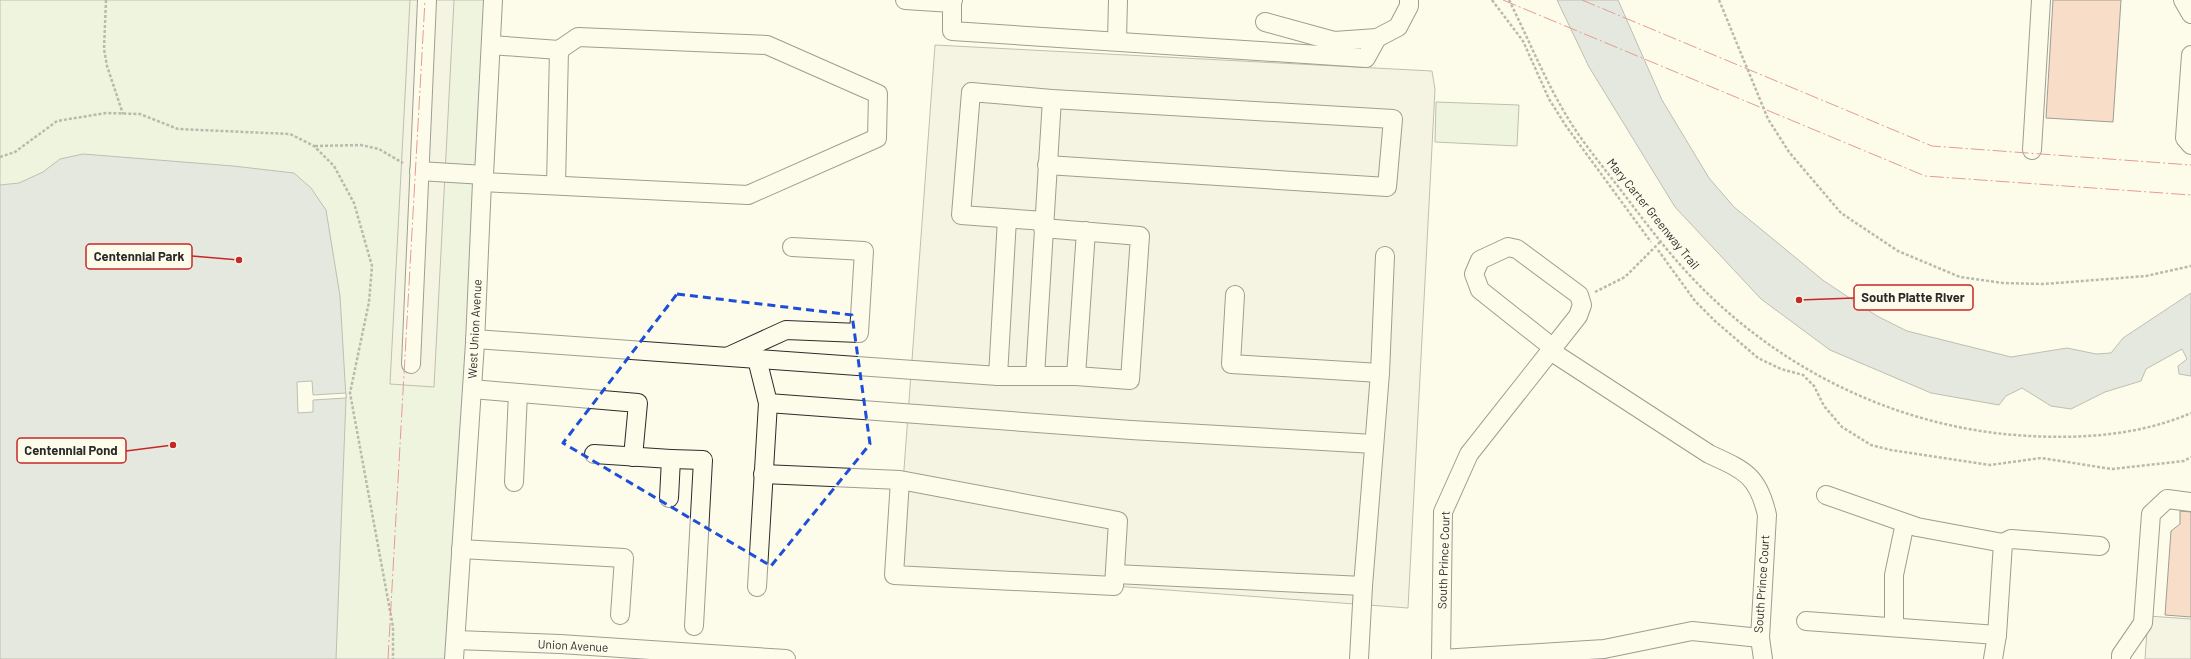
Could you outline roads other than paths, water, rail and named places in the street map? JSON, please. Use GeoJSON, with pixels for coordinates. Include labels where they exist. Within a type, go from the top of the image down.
{"type":"FeatureCollection","features":[{"type":"Feature","properties":{"kind":"street"},"geometry":{"type":"LineString","coordinates":[[411,364],[427,0]]}},
{"type":"Feature","properties":{"kind":"street","name":"West Union Avenue"},"geometry":{"type":"LineString","coordinates":[[454,659],[472,390],[493,0]]}},
{"type":"Feature","properties":{"kind":"street"},"geometry":{"type":"LineString","coordinates":[[905,0],[952,1],[952,31],[1117,40],[1366,58],[1377,38]]}},
{"type":"Feature","properties":{"kind":"street"},"geometry":{"type":"LineString","coordinates":[[1117,40],[1118,0]]}},
{"type":"Feature","properties":{"kind":"street"},"geometry":{"type":"LineString","coordinates":[[1265,22],[1334,41],[1377,38],[1398,27],[1409,6],[1409,0]]}},
{"type":"Feature","properties":{"kind":"street"},"geometry":{"type":"LineString","coordinates":[[2032,150],[2041,0]]}},
{"type":"Feature","properties":{"kind":"street"},"geometry":{"type":"LineString","coordinates":[[2183,0],[2191,14]]}},
{"type":"Feature","properties":{"kind":"street"},"geometry":{"type":"LineString","coordinates":[[420,171],[556,185],[748,195],[877,138],[878,94],[767,46],[578,37],[559,50],[491,46]]}},
{"type":"Feature","properties":{"kind":"street"},"geometry":{"type":"LineString","coordinates":[[556,185],[559,50]]}},
{"type":"Feature","properties":{"kind":"street"},"geometry":{"type":"LineString","coordinates":[[2191,55],[2186,138],[2191,145]]}},
{"type":"Feature","properties":{"kind":"street"},"geometry":{"type":"LineString","coordinates":[[475,339],[998,376],[1076,376],[1130,380],[1140,236],[1086,231],[1007,219],[961,215],[970,92],[1052,99],[1393,119],[1387,187],[1047,164]]}},
{"type":"Feature","properties":{"kind":"street"},"geometry":{"type":"LineString","coordinates":[[1034,376],[1052,99]]}},
{"type":"Feature","properties":{"kind":"street"},"geometry":{"type":"LineString","coordinates":[[998,376],[1007,219]]}},
{"type":"Feature","properties":{"kind":"street"},"geometry":{"type":"LineString","coordinates":[[1076,376],[1086,231]]}},
{"type":"Feature","properties":{"kind":"street"},"geometry":{"type":"LineString","coordinates":[[727,357],[786,330],[859,333],[864,251],[792,247]]}},
{"type":"Feature","properties":{"kind":"street","name":"South Prince Court"},"geometry":{"type":"LineString","coordinates":[[1550,348],[1469,454],[1444,512],[1441,659],[1604,649],[1692,632],[1760,638],[1766,514],[1763,500],[1752,478],[1737,467],[1709,454],[1550,348],[1480,290],[1474,274],[1480,260],[1508,247],[1517,249],[1579,295],[1582,305],[1578,316],[1550,348]]}},
{"type":"Feature","properties":{"kind":"street"},"geometry":{"type":"LineString","coordinates":[[1359,659],[1363,586],[1380,373],[1385,256]]}},
{"type":"Feature","properties":{"kind":"street"},"geometry":{"type":"LineString","coordinates":[[1235,295],[1231,364],[1380,373]]}},
{"type":"Feature","properties":{"kind":"street"},"geometry":{"type":"LineString","coordinates":[[757,359],[768,403],[757,587]]}},
{"type":"Feature","properties":{"kind":"street"},"geometry":{"type":"LineString","coordinates":[[472,390],[638,403],[633,457]]}},
{"type":"Feature","properties":{"kind":"street"},"geometry":{"type":"LineString","coordinates":[[514,482],[518,393]]}},
{"type":"Feature","properties":{"kind":"street"},"geometry":{"type":"LineString","coordinates":[[768,403],[1131,430],[1374,444]]}},
{"type":"Feature","properties":{"kind":"street"},"geometry":{"type":"LineString","coordinates":[[594,454],[703,460],[694,626]]}},
{"type":"Feature","properties":{"kind":"street"},"geometry":{"type":"LineString","coordinates":[[669,498],[671,459]]}},
{"type":"Feature","properties":{"kind":"street"},"geometry":{"type":"LineString","coordinates":[[763,474],[900,480],[1118,521],[1114,586],[894,575],[900,480]]}},
{"type":"Feature","properties":{"kind":"street"},"geometry":{"type":"LineString","coordinates":[[1826,495],[1917,527],[2003,543],[2011,539],[2100,546]]}},
{"type":"Feature","properties":{"kind":"street"},"geometry":{"type":"LineString","coordinates":[[2121,659],[2121,655],[2143,623],[2151,514],[2167,499],[2191,502]]}},
{"type":"Feature","properties":{"kind":"street"},"geometry":{"type":"LineString","coordinates":[[1894,627],[1894,575],[1905,523]]}},
{"type":"Feature","properties":{"kind":"street"},"geometry":{"type":"LineString","coordinates":[[1993,659],[1997,635],[2003,543]]}},
{"type":"Feature","properties":{"kind":"street"},"geometry":{"type":"LineString","coordinates":[[461,549],[624,558],[620,615]]}},
{"type":"Feature","properties":{"kind":"street"},"geometry":{"type":"LineString","coordinates":[[1115,574],[1363,586]]}},
{"type":"Feature","properties":{"kind":"street"},"geometry":{"type":"LineString","coordinates":[[1806,621],[1997,635]]}},
{"type":"Feature","properties":{"kind":"street"},"geometry":{"type":"LineString","coordinates":[[1760,638],[1763,659]]}},
{"type":"Feature","properties":{"kind":"street","name":"Union Avenue"},"geometry":{"type":"LineString","coordinates":[[456,640],[786,659]]}},
{"type":"Feature","properties":{"kind":"place","name":"Centennial Park"},"geometry":{"type":"Point","coordinates":[239,260]}},
{"type":"Feature","properties":{"kind":"place","name":"South Platte River"},"geometry":{"type":"Point","coordinates":[1799,300]}},
{"type":"Feature","properties":{"kind":"place","name":"Centennial Pond"},"geometry":{"type":"Point","coordinates":[173,445]}}]}
